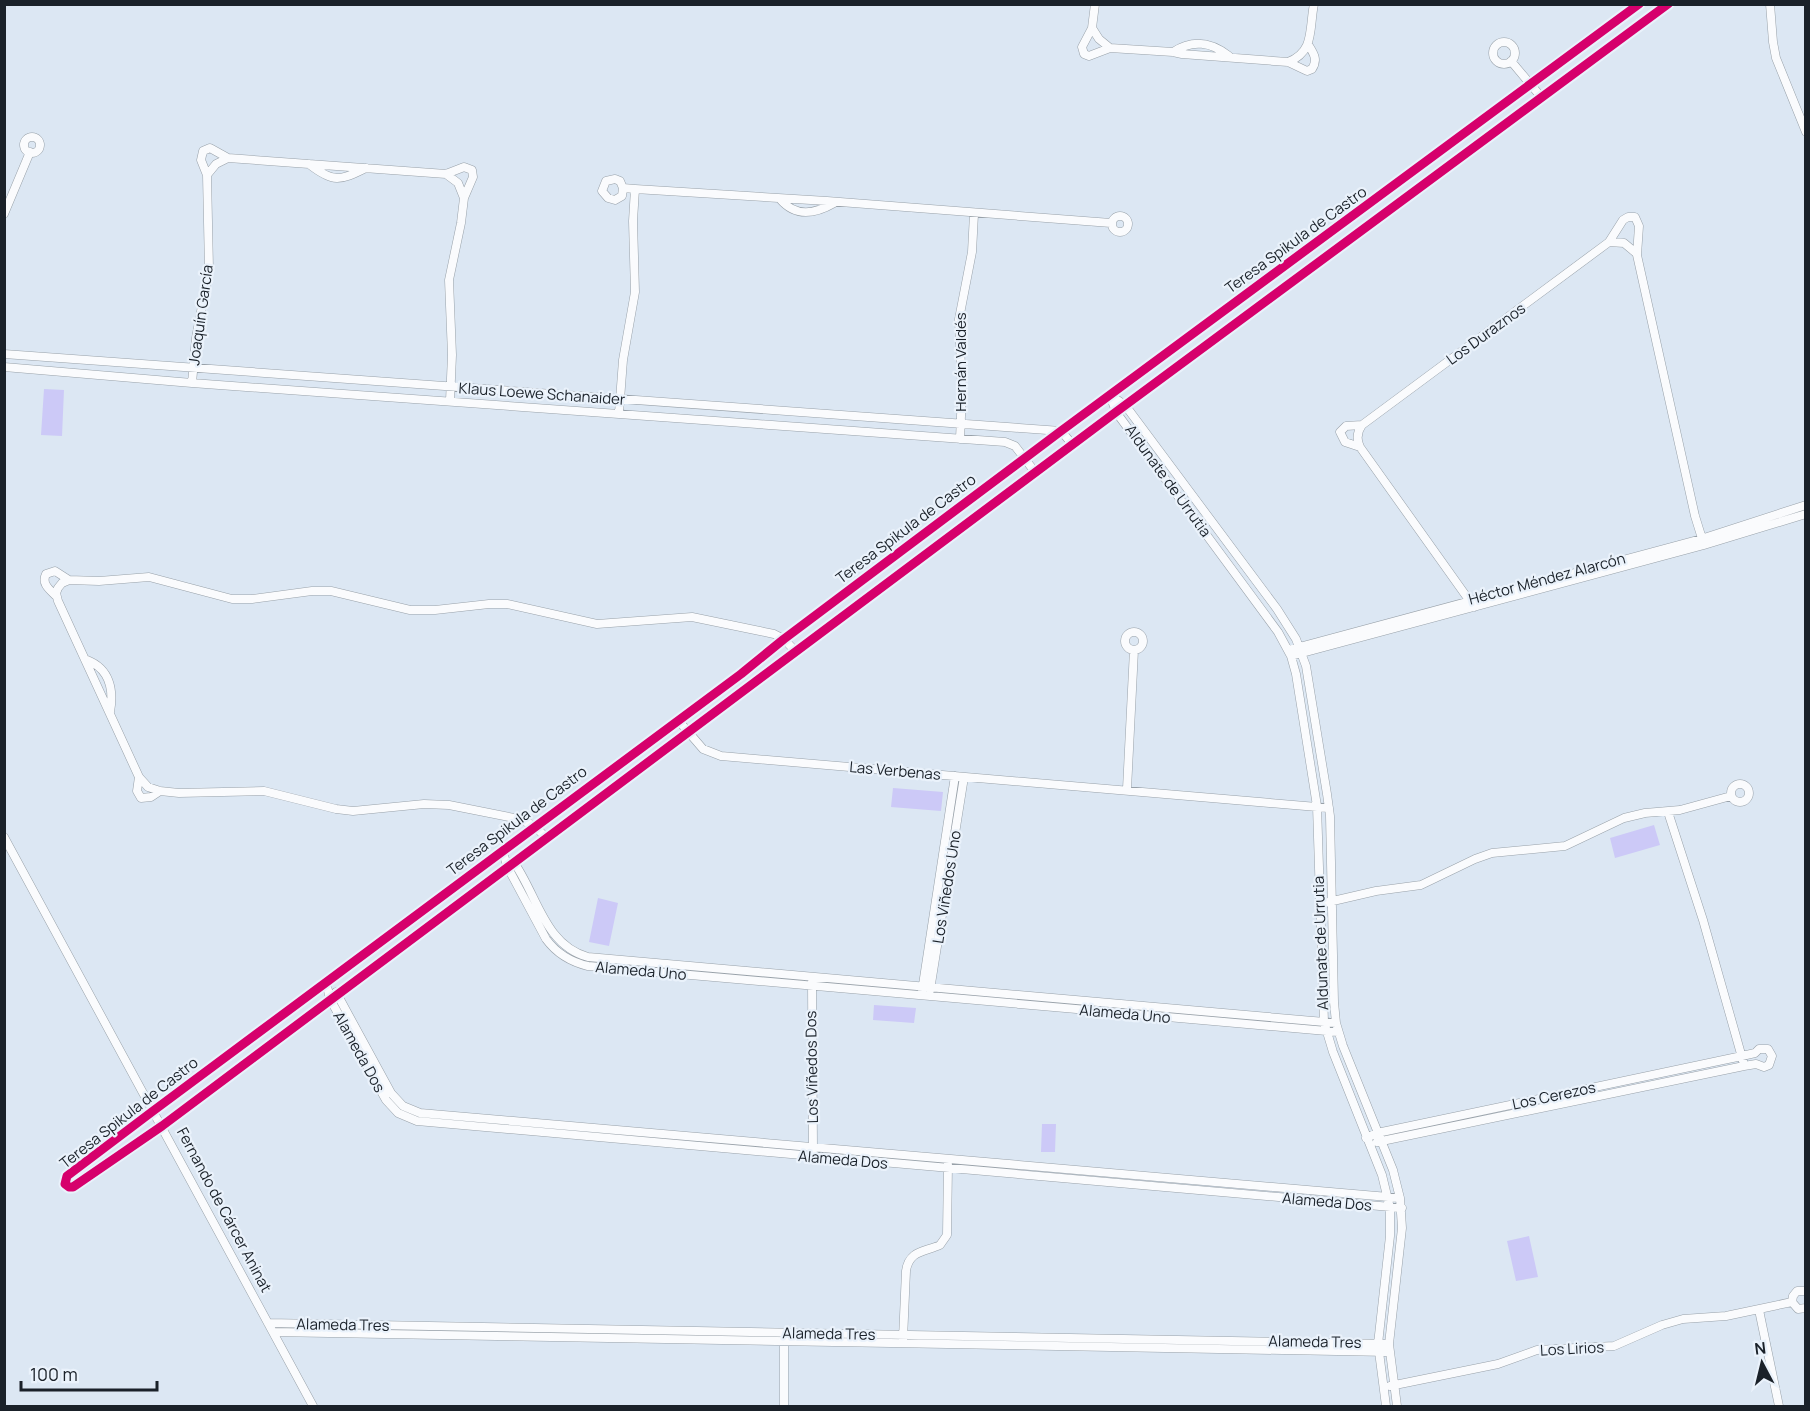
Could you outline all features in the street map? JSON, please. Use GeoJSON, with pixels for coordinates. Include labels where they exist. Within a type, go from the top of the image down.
{"type":"FeatureCollection","features":[{"type":"Feature","properties":{"kind":"street"},"geometry":{"type":"LineString","coordinates":[[1095,4],[1092,28],[1083,44],[1084,54],[1091,56],[1110,48],[1173,52],[1288,62],[1304,70],[1312,69],[1315,59],[1308,46]]}},
{"type":"Feature","properties":{"kind":"street"},"geometry":{"type":"LineString","coordinates":[[1288,62],[1300,56],[1308,46],[1314,4]]}},
{"type":"Feature","properties":{"kind":"street","name":"Teresa Spikula de Castro"},"geometry":{"type":"LineString","coordinates":[[1639,4],[1061,431],[153,1111],[67,1176],[65,1184],[73,1187],[162,1126],[1035,472],[1668,4]]}},
{"type":"Feature","properties":{"kind":"street"},"geometry":{"type":"LineString","coordinates":[[1770,4],[1776,58],[1806,132]]}},
{"type":"Feature","properties":{"kind":"street"},"geometry":{"type":"LineString","coordinates":[[1092,28],[1099,39],[1110,48]]}},
{"type":"Feature","properties":{"kind":"street"},"geometry":{"type":"LineString","coordinates":[[1173,52],[1187,45],[1207,44],[1229,56]]}},
{"type":"Feature","properties":{"kind":"street"},"geometry":{"type":"LineString","coordinates":[[1511,62],[1542,98]]}},
{"type":"Feature","properties":{"kind":"street","name":"Joaquín García"},"geometry":{"type":"LineString","coordinates":[[192,382],[196,338],[209,269],[207,176],[201,160],[203,151],[207,148],[228,158],[446,174],[464,167],[472,170],[473,177],[464,198],[449,280],[452,355],[450,401]]}},
{"type":"Feature","properties":{"kind":"street"},"geometry":{"type":"LineString","coordinates":[[4,214],[30,152]]}},
{"type":"Feature","properties":{"kind":"street"},"geometry":{"type":"LineString","coordinates":[[207,176],[216,164],[228,158]]}},
{"type":"Feature","properties":{"kind":"street","name":"Joaquín García"},"geometry":{"type":"LineString","coordinates":[[309,164],[327,177],[338,179],[366,168]]}},
{"type":"Feature","properties":{"kind":"street"},"geometry":{"type":"LineString","coordinates":[[446,174],[458,183],[464,198]]}},
{"type":"Feature","properties":{"kind":"street"},"geometry":{"type":"LineString","coordinates":[[624,188],[1111,223]]}},
{"type":"Feature","properties":{"kind":"street"},"geometry":{"type":"LineString","coordinates":[[619,413],[623,360],[635,292],[633,220],[635,189]]}},
{"type":"Feature","properties":{"kind":"street"},"geometry":{"type":"LineString","coordinates":[[780,199],[790,208],[805,213],[816,212],[834,203]]}},
{"type":"Feature","properties":{"kind":"street","name":"Teresa Spikula de Castro"},"geometry":{"type":"LineString","coordinates":[[1357,213],[1367,227]]}},
{"type":"Feature","properties":{"kind":"street","name":"Hernán Valdés"},"geometry":{"type":"LineString","coordinates":[[960,439],[962,381],[959,319],[972,252],[974,214]]}},
{"type":"Feature","properties":{"kind":"street","name":"Los Duraznos"},"geometry":{"type":"LineString","coordinates":[[1472,603],[1360,447],[1345,442],[1340,432],[1346,426],[1362,425],[1609,242],[1628,216],[1634,216],[1639,226],[1637,255],[1702,542]]}},
{"type":"Feature","properties":{"kind":"street"},"geometry":{"type":"LineString","coordinates":[[1609,242],[1624,243],[1631,247],[1637,255]]}},
{"type":"Feature","properties":{"kind":"street","name":"Klaus Loewe Schanaider"},"geometry":{"type":"LineString","coordinates":[[4,354],[1061,431]]}},
{"type":"Feature","properties":{"kind":"street","name":"Klaus Loewe Schanaider"},"geometry":{"type":"LineString","coordinates":[[4,366],[1008,442],[1015,446],[1035,472]]}},
{"type":"Feature","properties":{"kind":"street","name":"Aldunate de Urrutia"},"geometry":{"type":"LineString","coordinates":[[1110,395],[1125,405],[1277,609],[1301,650],[1309,678],[1329,808],[1336,1023],[1395,1177],[1402,1208],[1402,1228],[1389,1348],[1397,1407]]}},
{"type":"Feature","properties":{"kind":"street","name":"Aldunate de Urrutia"},"geometry":{"type":"LineString","coordinates":[[1110,395],[1116,412],[1274,625],[1290,653],[1298,680],[1317,806],[1325,1026],[1382,1175],[1390,1208],[1390,1236],[1378,1348],[1386,1407]]}},
{"type":"Feature","properties":{"kind":"street"},"geometry":{"type":"LineString","coordinates":[[1360,447],[1357,435],[1362,425]]}},
{"type":"Feature","properties":{"kind":"street"},"geometry":{"type":"LineString","coordinates":[[1061,431],[1073,445]]}},
{"type":"Feature","properties":{"kind":"street","name":"Héctor Méndez Alarcón"},"geometry":{"type":"LineString","coordinates":[[1702,542],[1806,505]]}},
{"type":"Feature","properties":{"kind":"street","name":"Héctor Méndez Alarcón"},"geometry":{"type":"LineString","coordinates":[[1290,653],[1806,514]]}},
{"type":"Feature","properties":{"kind":"street"},"geometry":{"type":"LineString","coordinates":[[69,580],[55,571],[46,574],[45,584],[57,596],[139,777],[148,787],[160,791],[190,793],[264,792],[353,811],[441,804],[519,819],[535,826],[546,838]]}},
{"type":"Feature","properties":{"kind":"street"},"geometry":{"type":"LineString","coordinates":[[57,596],[59,585],[69,580],[99,581],[149,577],[224,597],[242,599],[331,591],[418,611],[507,604],[597,624],[692,617],[762,631],[784,639],[796,652]]}},
{"type":"Feature","properties":{"kind":"street"},"geometry":{"type":"LineString","coordinates":[[1127,789],[1134,650]]}},
{"type":"Feature","properties":{"kind":"street"},"geometry":{"type":"LineString","coordinates":[[87,660],[101,668],[109,681],[112,698],[110,712]]}},
{"type":"Feature","properties":{"kind":"street","name":"Las Verbenas"},"geometry":{"type":"LineString","coordinates":[[678,720],[703,749],[721,756],[1329,808]]}},
{"type":"Feature","properties":{"kind":"street","name":"Los Viñedos Uno"},"geometry":{"type":"LineString","coordinates":[[925,997],[955,776]]}},
{"type":"Feature","properties":{"kind":"street"},"geometry":{"type":"LineString","coordinates":[[139,777],[137,791],[141,798],[148,798],[160,791]]}},
{"type":"Feature","properties":{"kind":"street","name":"Los Viñedos Uno"},"geometry":{"type":"LineString","coordinates":[[926,986],[964,777]]}},
{"type":"Feature","properties":{"kind":"street"},"geometry":{"type":"LineString","coordinates":[[1320,904],[1376,891],[1428,883],[1474,859],[1492,853],[1565,846],[1624,818],[1645,813],[1668,812],[1731,796]]}},
{"type":"Feature","properties":{"kind":"street"},"geometry":{"type":"LineString","coordinates":[[1668,812],[1706,931],[1744,1066]]}},
{"type":"Feature","properties":{"kind":"street","name":"Fernando de Cárcer Aninat"},"geometry":{"type":"LineString","coordinates":[[4,837],[313,1407]]}},
{"type":"Feature","properties":{"kind":"street","name":"Alameda Uno"},"geometry":{"type":"LineString","coordinates":[[502,850],[553,933],[567,948],[580,955],[926,986],[1325,1026],[1338,1032]]}},
{"type":"Feature","properties":{"kind":"street","name":"Alameda Uno"},"geometry":{"type":"LineString","coordinates":[[511,866],[550,944],[566,958],[581,964],[925,997],[1325,1026],[1336,1023]]}},
{"type":"Feature","properties":{"kind":"street","name":"Los Viñedos Dos"},"geometry":{"type":"LineString","coordinates":[[812,976],[813,1157]]}},
{"type":"Feature","properties":{"kind":"street","name":"Alameda Dos"},"geometry":{"type":"LineString","coordinates":[[326,982],[338,994],[391,1093],[404,1106],[415,1112],[1400,1198]]}},
{"type":"Feature","properties":{"kind":"street","name":"Alameda Dos"},"geometry":{"type":"LineString","coordinates":[[326,982],[330,999],[386,1100],[398,1113],[424,1122],[1402,1208]]}},
{"type":"Feature","properties":{"kind":"street"},"geometry":{"type":"LineString","coordinates":[[1765,1048],[1770,1051],[1771,1062],[1767,1066],[1761,1067],[1756,1064],[1753,1058],[1759,1049],[1765,1048]]}},
{"type":"Feature","properties":{"kind":"street","name":"Los Cerezos"},"geometry":{"type":"LineString","coordinates":[[1367,1140],[1377,1133],[1755,1053]]}},
{"type":"Feature","properties":{"kind":"street","name":"Los Cerezos"},"geometry":{"type":"LineString","coordinates":[[1367,1140],[1381,1142],[1756,1064]]}},
{"type":"Feature","properties":{"kind":"street"},"geometry":{"type":"LineString","coordinates":[[903,1344],[908,1261],[919,1251],[940,1245],[947,1235],[948,1159]]}},
{"type":"Feature","properties":{"kind":"street","name":"Los Lirios"},"geometry":{"type":"LineString","coordinates":[[1383,1388],[1498,1364],[1536,1350],[1614,1346],[1662,1325],[1683,1319],[1718,1317],[1760,1310],[1792,1302],[1792,1296],[1797,1292],[1806,1291]]}},
{"type":"Feature","properties":{"kind":"street"},"geometry":{"type":"LineString","coordinates":[[1792,1302],[1798,1309],[1806,1308]]}},
{"type":"Feature","properties":{"kind":"street"},"geometry":{"type":"LineString","coordinates":[[1760,1310],[1779,1407]]}},
{"type":"Feature","properties":{"kind":"street","name":"Alameda Tres"},"geometry":{"type":"LineString","coordinates":[[268,1323],[903,1335],[1378,1348]]}},
{"type":"Feature","properties":{"kind":"street","name":"Alameda Tres"},"geometry":{"type":"LineString","coordinates":[[273,1332],[903,1344],[1389,1348]]}},
{"type":"Feature","properties":{"kind":"street"},"geometry":{"type":"LineString","coordinates":[[784,1333],[784,1407]]}},
{"type":"Feature","properties":{"kind":"shaded area"},"geometry":{"type":"Polygon","coordinates":[[[44,389],[64,390],[62,436],[41,435],[44,389]]]}},
{"type":"Feature","properties":{"kind":"shaded area"},"geometry":{"type":"Polygon","coordinates":[[[893,788],[943,792],[941,811],[891,807],[893,788]]]}},
{"type":"Feature","properties":{"kind":"shaded area"},"geometry":{"type":"Polygon","coordinates":[[[1654,825],[1660,845],[1615,858],[1610,838],[1654,825]]]}},
{"type":"Feature","properties":{"kind":"shaded area"},"geometry":{"type":"Polygon","coordinates":[[[598,898],[618,903],[609,946],[589,942],[598,898]]]}},
{"type":"Feature","properties":{"kind":"shaded area"},"geometry":{"type":"Polygon","coordinates":[[[874,1005],[916,1008],[914,1023],[873,1020],[874,1005]]]}},
{"type":"Feature","properties":{"kind":"shaded area"},"geometry":{"type":"Polygon","coordinates":[[[1042,1124],[1056,1124],[1055,1152],[1041,1152],[1042,1124]]]}},
{"type":"Feature","properties":{"kind":"shaded area"},"geometry":{"type":"Polygon","coordinates":[[[1529,1236],[1538,1277],[1516,1281],[1507,1241],[1529,1236]]]}},
{"type":"Feature","properties":{"kind":"cycle path"},"geometry":{"type":"LineString","coordinates":[[1639,4],[1061,431],[784,639],[741,674],[153,1111],[67,1176],[65,1184],[73,1187],[162,1126],[1116,412],[1668,4]]}}]}
